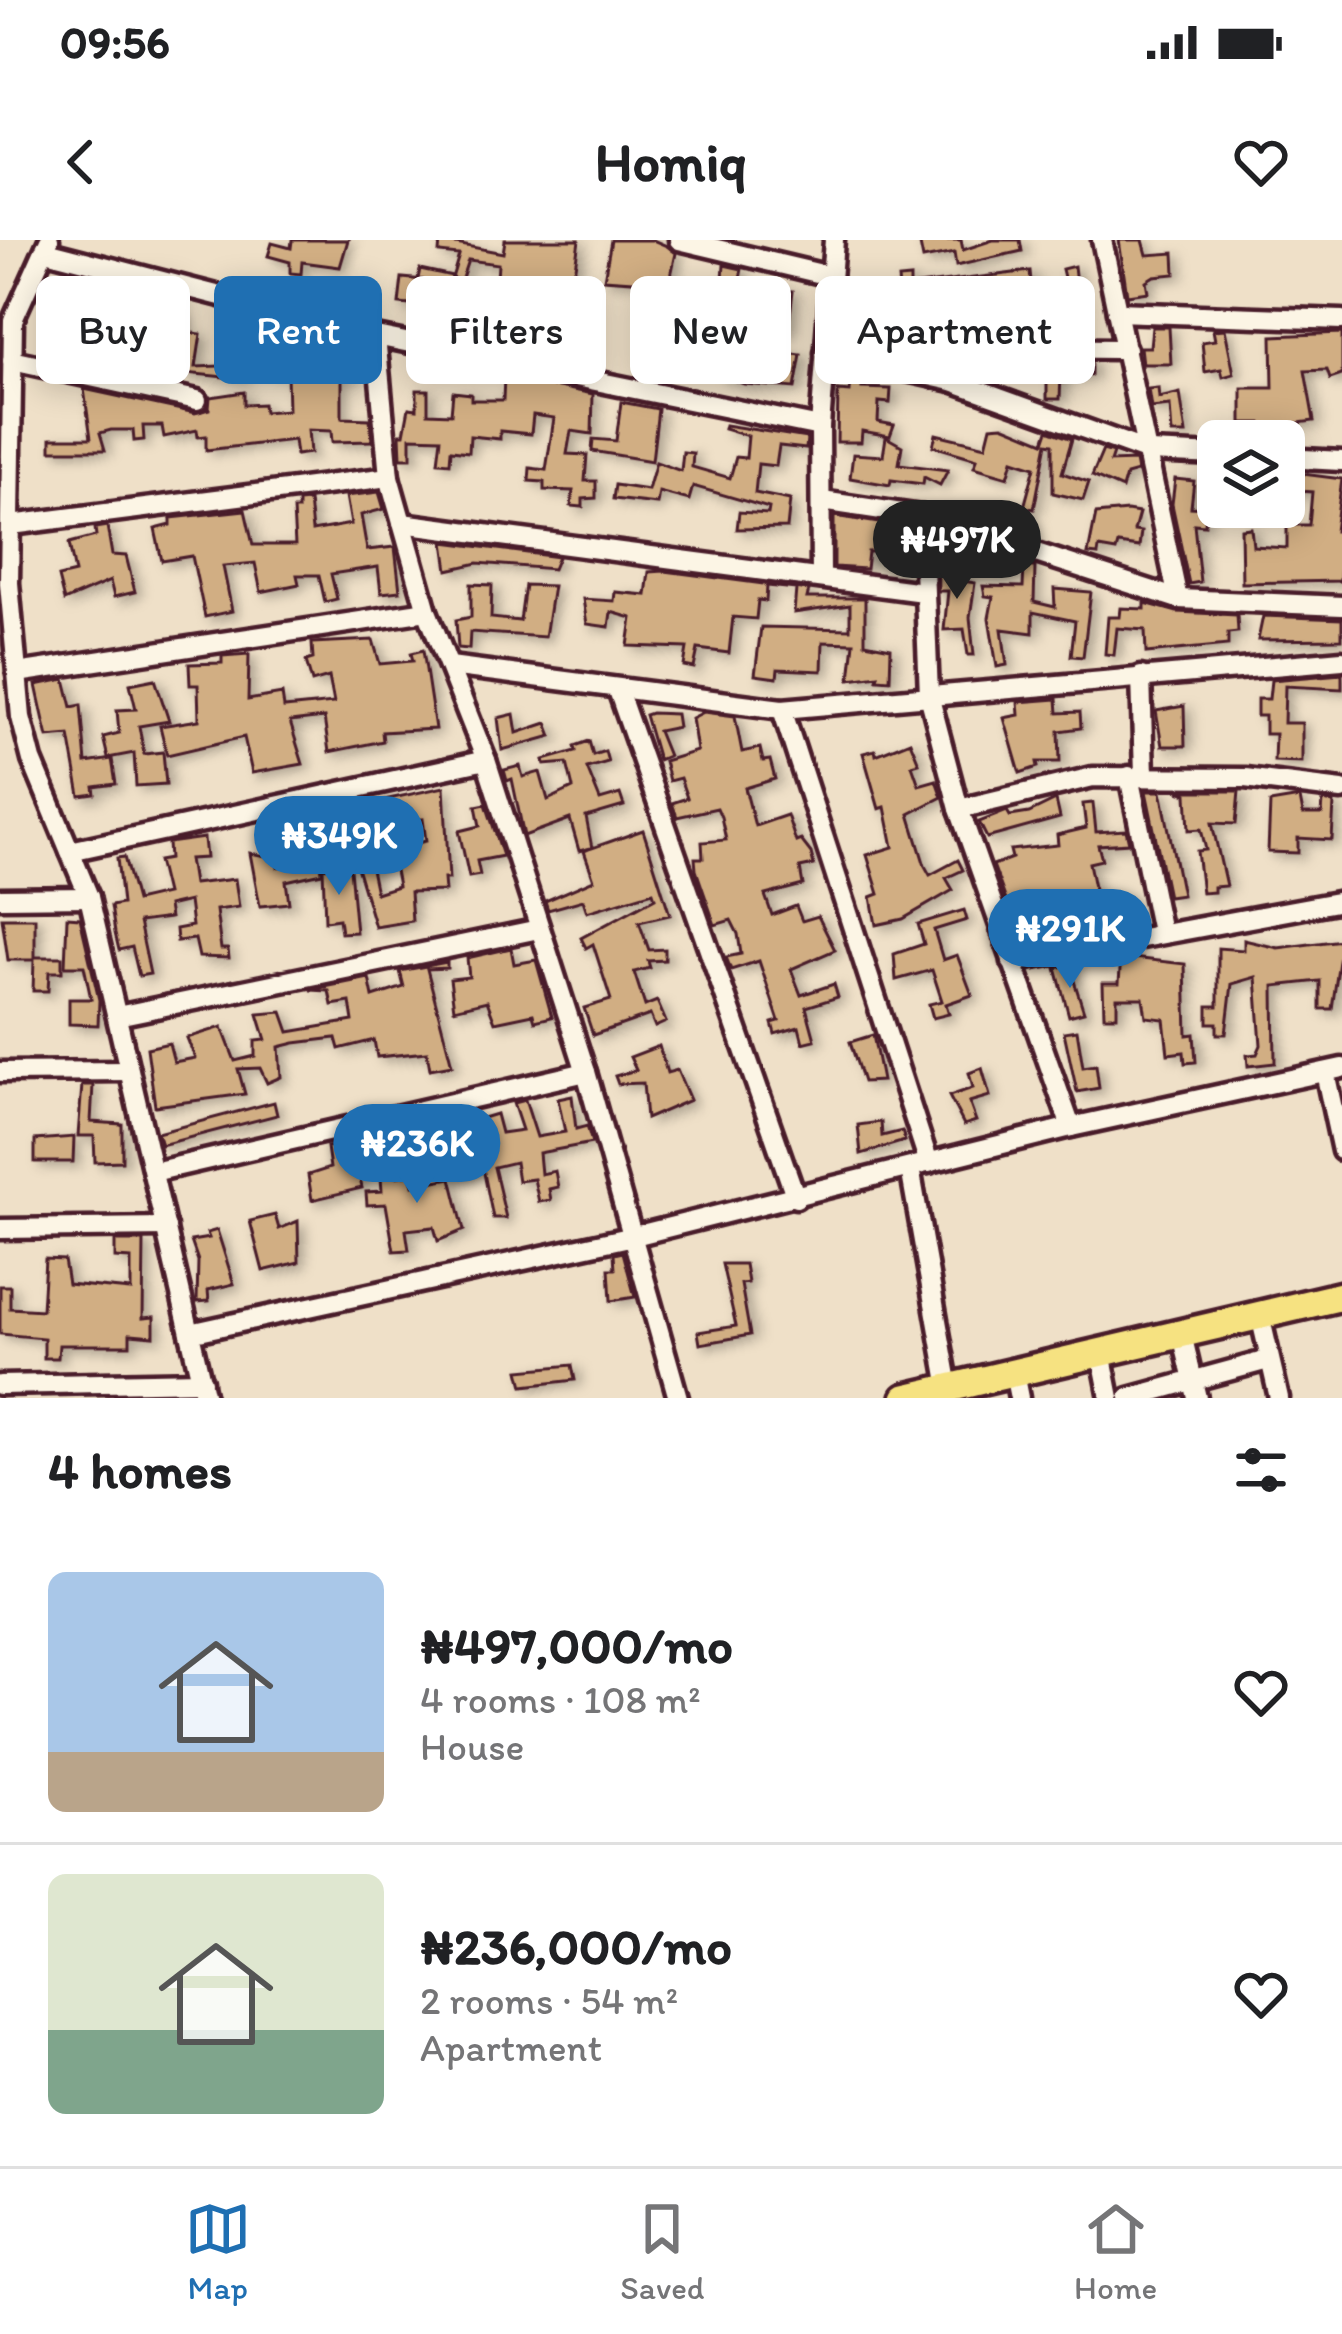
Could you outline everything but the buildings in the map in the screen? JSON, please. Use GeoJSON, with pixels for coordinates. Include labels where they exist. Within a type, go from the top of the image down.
{"type":"FeatureCollection","features":[{"type":"Feature","properties":{"kind":"highway"},"geometry":{"type":"LineString","coordinates":[[906,1398],[949,1388],[1017,1385],[1101,1352],[1342,1296]]}},
{"type":"Feature","properties":{"kind":"street"},"geometry":{"type":"LineString","coordinates":[[679,240],[830,276],[834,243],[856,240]]}},
{"type":"Feature","properties":{"kind":"street"},"geometry":{"type":"LineString","coordinates":[[1102,240],[1178,599]]}},
{"type":"Feature","properties":{"kind":"street"},"geometry":{"type":"LineString","coordinates":[[0,1385],[203,1390],[89,897],[21,717],[7,319],[47,245],[214,291]]}},
{"type":"Feature","properties":{"kind":"street"},"geometry":{"type":"LineString","coordinates":[[1117,311],[1342,320]]}},
{"type":"Feature","properties":{"kind":"street"},"geometry":{"type":"LineString","coordinates":[[382,337],[820,427]]}},
{"type":"Feature","properties":{"kind":"street"},"geometry":{"type":"LineString","coordinates":[[1095,349],[1126,349]]}},
{"type":"Feature","properties":{"kind":"street"},"geometry":{"type":"LineString","coordinates":[[12,359],[197,400]]}},
{"type":"Feature","properties":{"kind":"street"},"geometry":{"type":"LineString","coordinates":[[380,384],[388,477],[427,611],[486,760],[586,1072],[678,1398]]}},
{"type":"Feature","properties":{"kind":"street"},"geometry":{"type":"LineString","coordinates":[[821,578],[823,384]]}},
{"type":"Feature","properties":{"kind":"street"},"geometry":{"type":"LineString","coordinates":[[960,384],[1149,452],[1197,454]]}},
{"type":"Feature","properties":{"kind":"street"},"geometry":{"type":"LineString","coordinates":[[1305,459],[1342,460]]}},
{"type":"Feature","properties":{"kind":"street"},"geometry":{"type":"LineString","coordinates":[[11,525],[388,477]]}},
{"type":"Feature","properties":{"kind":"street"},"geometry":{"type":"LineString","coordinates":[[822,502],[922,516],[1178,599],[1342,606]]}},
{"type":"Feature","properties":{"kind":"street"},"geometry":{"type":"LineString","coordinates":[[922,516],[929,695],[959,809],[1071,1127]]}},
{"type":"Feature","properties":{"kind":"street"},"geometry":{"type":"LineString","coordinates":[[402,523],[923,592]]}},
{"type":"Feature","properties":{"kind":"street"},"geometry":{"type":"LineString","coordinates":[[17,674],[427,611]]}},
{"type":"Feature","properties":{"kind":"street"},"geometry":{"type":"LineString","coordinates":[[450,666],[782,709],[1342,660]]}},
{"type":"Feature","properties":{"kind":"street"},"geometry":{"type":"LineString","coordinates":[[1141,676],[1136,776],[1161,932]]}},
{"type":"Feature","properties":{"kind":"street"},"geometry":{"type":"LineString","coordinates":[[618,690],[796,1198]]}},
{"type":"Feature","properties":{"kind":"street"},"geometry":{"type":"LineString","coordinates":[[782,709],[920,1165],[949,1388]]}},
{"type":"Feature","properties":{"kind":"street"},"geometry":{"type":"LineString","coordinates":[[0,716],[21,717]]}},
{"type":"Feature","properties":{"kind":"street"},"geometry":{"type":"LineString","coordinates":[[70,850],[486,760]]}},
{"type":"Feature","properties":{"kind":"street"},"geometry":{"type":"LineString","coordinates":[[959,809],[1053,784],[1136,776],[1245,778],[1342,790]]}},
{"type":"Feature","properties":{"kind":"street"},"geometry":{"type":"LineString","coordinates":[[0,898],[89,897]]}},
{"type":"Feature","properties":{"kind":"street"},"geometry":{"type":"LineString","coordinates":[[1012,962],[1342,901]]}},
{"type":"Feature","properties":{"kind":"street"},"geometry":{"type":"LineString","coordinates":[[117,1016],[539,929]]}},
{"type":"Feature","properties":{"kind":"street"},"geometry":{"type":"LineString","coordinates":[[190,1333],[634,1236],[1071,1127],[1334,1070],[1342,1151]]}},
{"type":"Feature","properties":{"kind":"street"},"geometry":{"type":"LineString","coordinates":[[0,1072],[129,1071]]}},
{"type":"Feature","properties":{"kind":"street"},"geometry":{"type":"LineString","coordinates":[[153,1172],[586,1072]]}},
{"type":"Feature","properties":{"kind":"street"},"geometry":{"type":"LineString","coordinates":[[0,1229],[166,1227]]}},
{"type":"Feature","properties":{"kind":"street"},"geometry":{"type":"LineString","coordinates":[[1260,1316],[1279,1398]]}},
{"type":"Feature","properties":{"kind":"street"},"geometry":{"type":"LineString","coordinates":[[1182,1334],[1195,1389]]}},
{"type":"Feature","properties":{"kind":"street"},"geometry":{"type":"LineString","coordinates":[[1101,1352],[1110,1398]]}},
{"type":"Feature","properties":{"kind":"street"},"geometry":{"type":"LineString","coordinates":[[1130,1398],[1195,1389],[1268,1360]]}}]}
